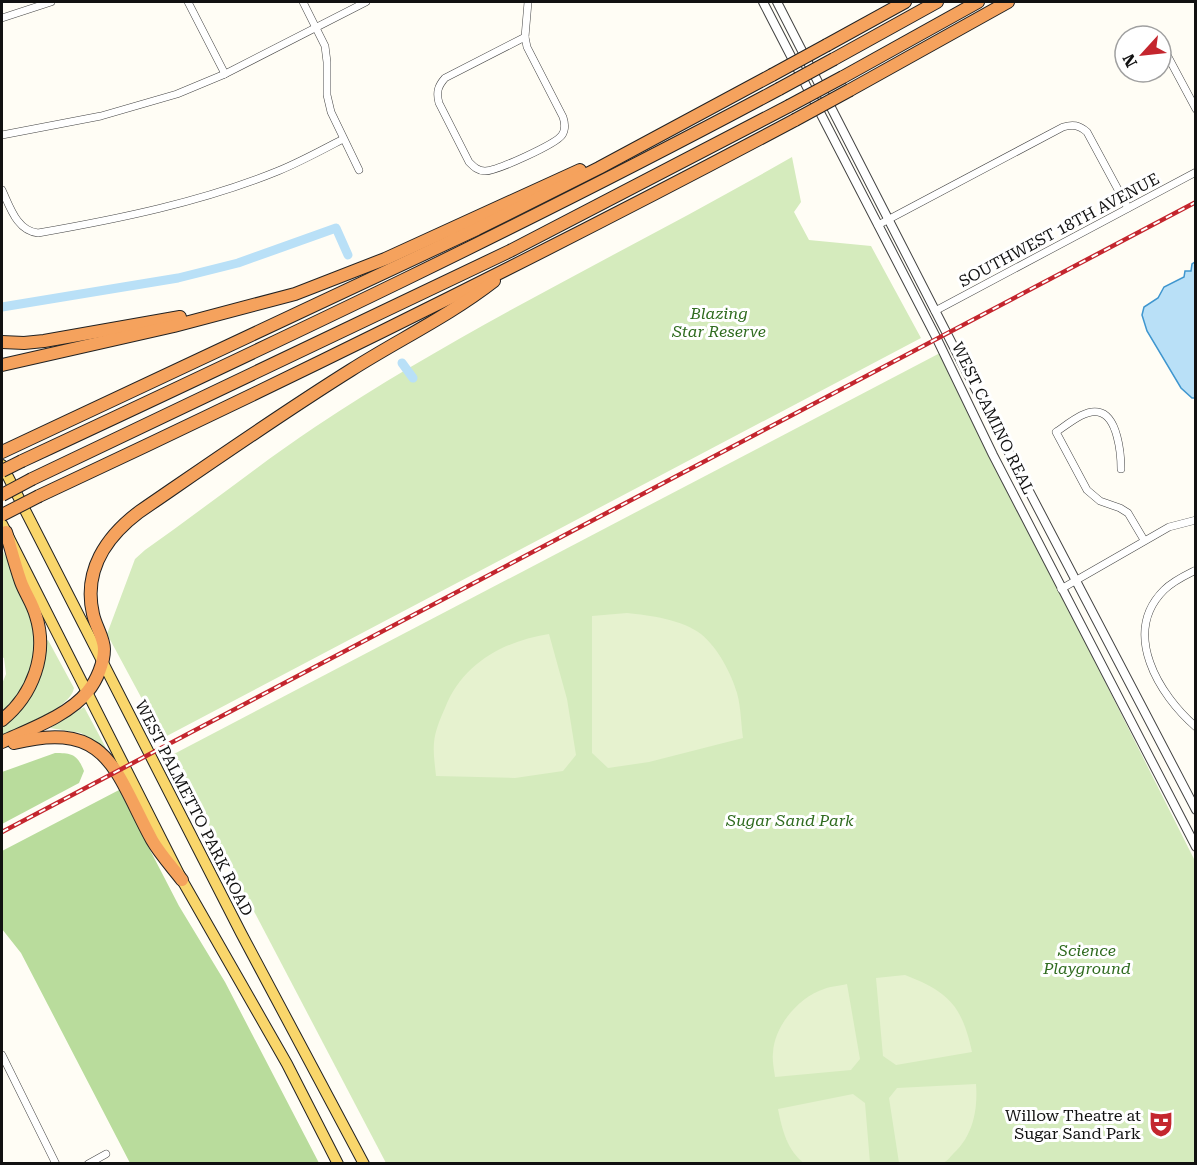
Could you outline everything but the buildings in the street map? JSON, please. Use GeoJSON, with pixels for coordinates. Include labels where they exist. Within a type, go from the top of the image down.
{"type":"FeatureCollection","features":[{"type":"Feature","properties":{"kind":"highway"},"geometry":{"type":"LineString","coordinates":[[2,452],[425,254],[558,189],[905,2]]}},
{"type":"Feature","properties":{"kind":"highway"},"geometry":{"type":"LineString","coordinates":[[2,470],[438,264],[614,176],[937,2]]}},
{"type":"Feature","properties":{"kind":"highway"},"geometry":{"type":"LineString","coordinates":[[2,495],[510,251],[789,106],[978,2]]}},
{"type":"Feature","properties":{"kind":"highway"},"geometry":{"type":"LineString","coordinates":[[2,515],[255,394],[679,182],[1008,2]]}},
{"type":"Feature","properties":{"kind":"highway"},"geometry":{"type":"LineString","coordinates":[[2,365],[212,316],[295,294],[472,221],[558,179],[639,145]]}},
{"type":"Feature","properties":{"kind":"highway"},"geometry":{"type":"LineString","coordinates":[[2,744],[53,718],[87,693],[102,662],[105,646],[95,623],[90,590],[92,574],[101,553],[117,530],[139,512],[358,365],[466,303],[516,264]]}},
{"type":"Feature","properties":{"kind":"highway"},"geometry":{"type":"LineString","coordinates":[[2,342],[33,342],[177,317],[212,316]]}},
{"type":"Feature","properties":{"kind":"highway"},"geometry":{"type":"LineString","coordinates":[[2,720],[14,709],[28,689],[38,666],[40,648],[36,613],[22,584],[4,528]]}},
{"type":"Feature","properties":{"kind":"highway"},"geometry":{"type":"LineString","coordinates":[[2,744],[59,736],[78,740],[102,753],[117,771],[153,843],[182,880]]}},
{"type":"Feature","properties":{"kind":"main road","name":"WEST PALMETTO PARK ROAD"},"geometry":{"type":"LineString","coordinates":[[2,465],[241,933],[364,1164]]}},
{"type":"Feature","properties":{"kind":"main road"},"geometry":{"type":"LineString","coordinates":[[4,528],[182,880],[287,1065],[338,1164]]}},
{"type":"Feature","properties":{"kind":"street"},"geometry":{"type":"LineString","coordinates":[[2,18],[51,2]]}},
{"type":"Feature","properties":{"kind":"street"},"geometry":{"type":"LineString","coordinates":[[188,2],[225,74]]}},
{"type":"Feature","properties":{"kind":"street"},"geometry":{"type":"LineString","coordinates":[[303,2],[327,54],[328,104],[359,170]]}},
{"type":"Feature","properties":{"kind":"street"},"geometry":{"type":"LineString","coordinates":[[2,135],[128,109],[177,94],[225,74],[366,2]]}},
{"type":"Feature","properties":{"kind":"street"},"geometry":{"type":"LineString","coordinates":[[525,38],[445,78],[439,85],[437,94],[439,103],[469,162],[476,169],[492,170],[535,153],[557,141],[563,134],[565,125],[563,117],[525,38],[528,2]]}},
{"type":"Feature","properties":{"kind":"street","name":"WEST CAMINO REAL"},"geometry":{"type":"LineString","coordinates":[[764,2],[938,339],[1061,589],[1196,847]]}},
{"type":"Feature","properties":{"kind":"street","name":"WEST CAMINO REAL"},"geometry":{"type":"LineString","coordinates":[[777,2],[935,311],[1196,810]]}},
{"type":"Feature","properties":{"kind":"street"},"geometry":{"type":"LineString","coordinates":[[1173,66],[1196,109]]}},
{"type":"Feature","properties":{"kind":"street"},"geometry":{"type":"LineString","coordinates":[[878,225],[1063,126],[1076,125],[1087,132],[1128,208]]}},
{"type":"Feature","properties":{"kind":"street"},"geometry":{"type":"LineString","coordinates":[[2,190],[16,218],[25,230],[38,233],[152,211],[268,175],[343,139]]}},
{"type":"Feature","properties":{"kind":"street","name":"SOUTHWEST 18TH AVENUE"},"geometry":{"type":"LineString","coordinates":[[935,311],[1196,172]]}},
{"type":"Feature","properties":{"kind":"street"},"geometry":{"type":"LineString","coordinates":[[1120,469],[1121,448],[1110,420],[1104,415],[1098,412],[1087,413],[1056,432],[1086,490],[1100,501],[1128,513],[1144,540]]}},
{"type":"Feature","properties":{"kind":"street"},"geometry":{"type":"LineString","coordinates":[[1061,589],[1144,540],[1176,524],[1196,520]]}},
{"type":"Feature","properties":{"kind":"street"},"geometry":{"type":"LineString","coordinates":[[1196,570],[1171,584],[1159,595],[1147,618],[1144,635],[1148,660],[1163,689],[1177,709],[1196,728]]}},
{"type":"Feature","properties":{"kind":"street"},"geometry":{"type":"LineString","coordinates":[[2,1055],[56,1164]]}},
{"type":"Feature","properties":{"kind":"street"},"geometry":{"type":"LineString","coordinates":[[88,1164],[106,1154]]}},
{"type":"Feature","properties":{"kind":"green space","name":"Blazing Star Reserve"},"geometry":{"type":"Polygon","coordinates":[[[792,157],[801,202],[794,212],[809,240],[871,246],[921,338],[163,738],[107,634],[135,559],[272,457],[372,390],[491,321],[792,157]]]}},
{"type":"Feature","properties":{"kind":"green space","name":"Sugar Sand Park"},"geometry":{"type":"Polygon","coordinates":[[[940,353],[1195,861],[1195,1163],[386,1163],[172,755],[940,353]]]}},
{"type":"Feature","properties":{"kind":"green space"},"geometry":{"type":"Polygon","coordinates":[[[2,549],[19,583],[32,617],[35,652],[23,689],[2,714],[2,684],[6,674],[2,657],[2,549]]]}},
{"type":"Feature","properties":{"kind":"green space"},"geometry":{"type":"Polygon","coordinates":[[[627,613],[685,625],[701,634],[713,646],[723,661],[737,693],[743,738],[649,762],[608,768],[592,753],[592,616],[627,613]]]}},
{"type":"Feature","properties":{"kind":"green space"},"geometry":{"type":"Polygon","coordinates":[[[549,634],[567,699],[576,755],[563,771],[515,778],[436,776],[434,747],[437,730],[453,692],[463,678],[487,657],[501,649],[532,637],[549,634]]]}},
{"type":"Feature","properties":{"kind":"green space"},"geometry":{"type":"Polygon","coordinates":[[[48,640],[74,688],[71,695],[54,710],[2,736],[2,724],[29,698],[40,679],[48,640]]]}},
{"type":"Feature","properties":{"kind":"green space"},"geometry":{"type":"Polygon","coordinates":[[[84,707],[106,748],[81,733],[50,728],[84,707]]]}},
{"type":"Feature","properties":{"kind":"green space"},"geometry":{"type":"Polygon","coordinates":[[[55,753],[70,754],[79,761],[84,771],[79,783],[2,824],[2,772],[55,753]]]}},
{"type":"Feature","properties":{"kind":"green space"},"geometry":{"type":"Polygon","coordinates":[[[119,790],[179,906],[225,982],[319,1163],[130,1163],[21,953],[2,929],[2,851],[119,790]]]}},
{"type":"Feature","properties":{"kind":"green space"},"geometry":{"type":"Polygon","coordinates":[[[905,975],[933,988],[951,1003],[963,1023],[972,1052],[896,1065],[883,1056],[876,978],[905,975]]]}},
{"type":"Feature","properties":{"kind":"green space"},"geometry":{"type":"Polygon","coordinates":[[[847,984],[860,1059],[851,1070],[775,1077],[774,1043],[783,1023],[797,1006],[815,993],[829,987],[847,984]]]}},
{"type":"Feature","properties":{"kind":"green space"},"geometry":{"type":"Polygon","coordinates":[[[976,1084],[973,1122],[960,1147],[948,1159],[938,1164],[899,1163],[889,1098],[897,1088],[976,1084]]]}},
{"type":"Feature","properties":{"kind":"green space"},"geometry":{"type":"Polygon","coordinates":[[[853,1094],[865,1103],[870,1163],[805,1164],[790,1146],[778,1109],[853,1094]]]}},
{"type":"Feature","properties":{"kind":"water"},"geometry":{"type":"Polygon","coordinates":[[[1195,262],[1196,398],[1192,398],[1181,388],[1147,331],[1142,315],[1144,307],[1158,298],[1164,287],[1184,277],[1185,271],[1191,271],[1192,264],[1195,262]]]}},
{"type":"Feature","properties":{"kind":"waterway"},"geometry":{"type":"LineString","coordinates":[[2,307],[178,278],[238,263],[336,228],[348,255]]}},
{"type":"Feature","properties":{"kind":"waterway"},"geometry":{"type":"LineString","coordinates":[[402,363],[413,378]]}},
{"type":"Feature","properties":{"kind":"railway"},"geometry":{"type":"LineString","coordinates":[[2,832],[1196,202]]}},
{"type":"Feature","properties":{"kind":"place","name":"Willow Theatre at Sugar Sand Park"},"geometry":{"type":"Point","coordinates":[1161,1124]}},
{"type":"Feature","properties":{"kind":"park label","name":"Science Playground"},"geometry":{"type":"Point","coordinates":[1087,959]}}]}
